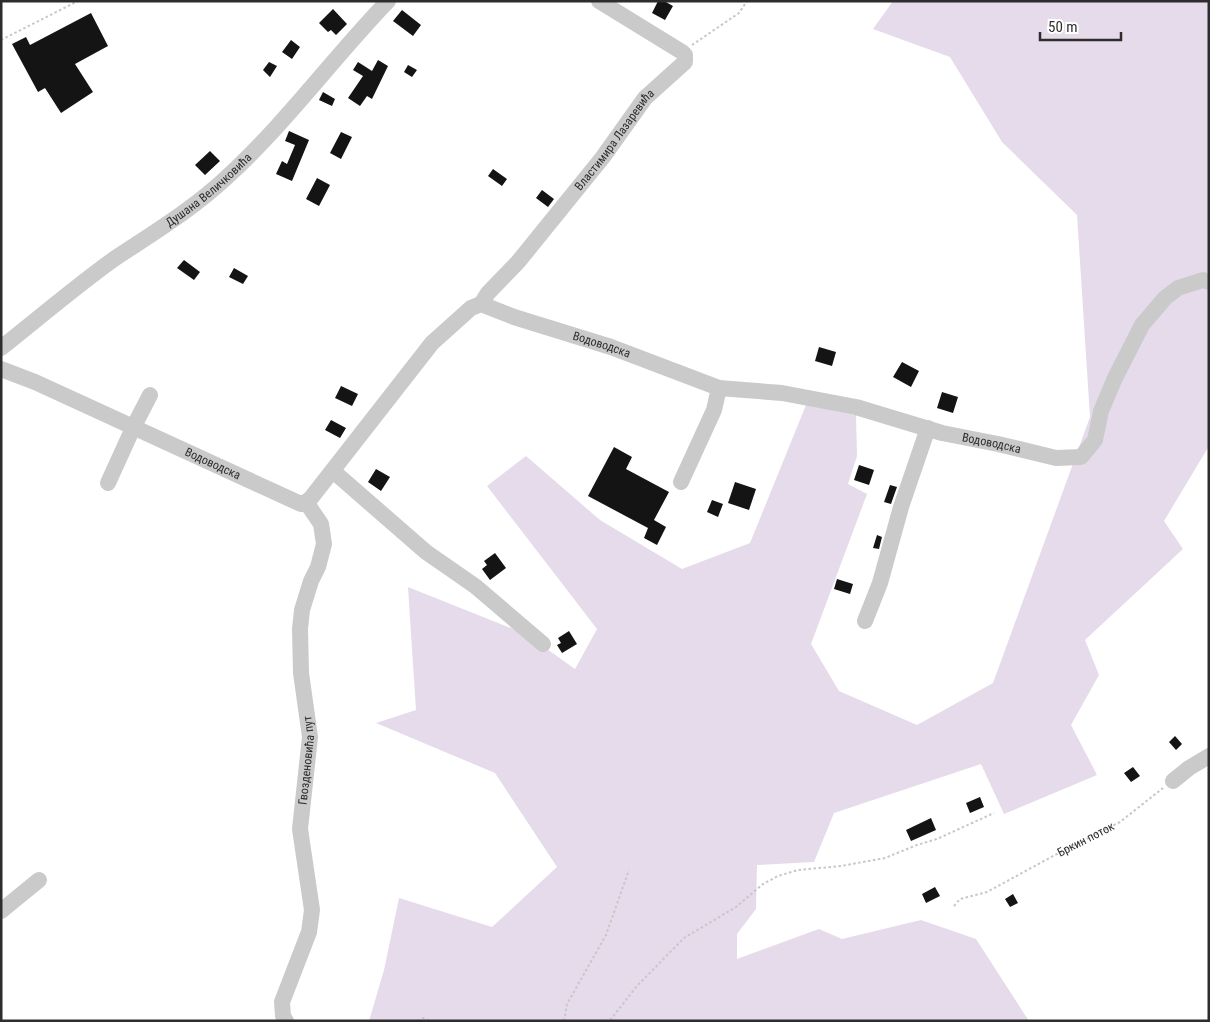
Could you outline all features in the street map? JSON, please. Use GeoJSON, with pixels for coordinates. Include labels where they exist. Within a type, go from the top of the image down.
{"type":"FeatureCollection","features":[{"type":"Feature","properties":{"kind":"street","name":"Душана Величковића"},"geometry":{"type":"LineString","coordinates":[[1,348],[78,287],[210,192],[226,178],[273,130],[388,1]]}},
{"type":"Feature","properties":{"kind":"street"},"geometry":{"type":"LineString","coordinates":[[599,1],[682,52]]}},
{"type":"Feature","properties":{"kind":"street","name":"Властимира Лазаревића"},"geometry":{"type":"LineString","coordinates":[[481,304],[493,288],[518,262],[603,157],[645,98],[685,62],[685,55],[682,52]]}},
{"type":"Feature","properties":{"kind":"street","name":"Водоводска"},"geometry":{"type":"LineString","coordinates":[[481,304],[514,317],[611,347],[719,388],[782,393],[856,407],[942,433],[1056,458],[1081,457],[1095,440],[1101,411],[1115,378],[1142,325],[1164,298],[1178,288],[1203,280],[1209,282]]}},
{"type":"Feature","properties":{"kind":"street"},"geometry":{"type":"LineString","coordinates":[[306,502],[333,471],[432,343],[471,308],[481,304]]}},
{"type":"Feature","properties":{"kind":"street","name":"Водоводска"},"geometry":{"type":"LineString","coordinates":[[1,369],[35,382],[298,503],[306,502]]}},
{"type":"Feature","properties":{"kind":"street"},"geometry":{"type":"LineString","coordinates":[[681,482],[714,410],[719,388]]}},
{"type":"Feature","properties":{"kind":"street"},"geometry":{"type":"LineString","coordinates":[[108,483],[150,395]]}},
{"type":"Feature","properties":{"kind":"street"},"geometry":{"type":"LineString","coordinates":[[865,621],[880,583],[901,507],[928,428]]}},
{"type":"Feature","properties":{"kind":"street"},"geometry":{"type":"LineString","coordinates":[[333,471],[426,552],[475,586],[543,644]]}},
{"type":"Feature","properties":{"kind":"street","name":"Гвозденовића пут"},"geometry":{"type":"LineString","coordinates":[[286,1021],[283,1016],[282,1002],[306,939],[312,910],[300,829],[310,737],[301,673],[300,629],[302,610],[311,581],[318,567],[324,544],[321,524],[306,502]]}},
{"type":"Feature","properties":{"kind":"street"},"geometry":{"type":"LineString","coordinates":[[1173,781],[1189,768],[1209,756]]}},
{"type":"Feature","properties":{"kind":"street"},"geometry":{"type":"LineString","coordinates":[[1,910],[39,880]]}},
{"type":"Feature","properties":{"kind":"path"},"geometry":{"type":"LineString","coordinates":[[1,40],[78,1]]}},
{"type":"Feature","properties":{"kind":"path"},"geometry":{"type":"LineString","coordinates":[[682,52],[739,13],[747,1]]}},
{"type":"Feature","properties":{"kind":"path","name":"Бркин поток"},"geometry":{"type":"LineString","coordinates":[[954,906],[960,899],[987,892],[1120,822],[1173,781]]}},
{"type":"Feature","properties":{"kind":"path"},"geometry":{"type":"LineString","coordinates":[[605,1021],[611,1019],[637,986],[684,938],[736,907],[763,884],[778,876],[798,870],[842,866],[885,858],[937,839],[994,813]]}},
{"type":"Feature","properties":{"kind":"path"},"geometry":{"type":"LineString","coordinates":[[564,1021],[567,1004],[606,935],[629,870]]}},
{"type":"Feature","properties":{"kind":"path"},"geometry":{"type":"LineString","coordinates":[[418,1021],[423,1018],[430,1021]]}},
{"type":"Feature","properties":{"kind":"shaded area"},"geometry":{"type":"Polygon","coordinates":[[[893,1],[1209,1],[1209,446],[1164,521],[1183,549],[1085,640],[1099,675],[1071,725],[1097,775],[1004,814],[981,764],[834,813],[814,862],[757,865],[756,909],[737,934],[737,959],[819,929],[842,939],[921,920],[976,939],[1029,1021],[369,1021],[384,970],[399,898],[492,927],[557,867],[495,773],[376,723],[416,710],[408,587],[526,634],[575,669],[597,629],[487,486],[526,456],[600,520],[682,569],[750,543],[806,405],[856,415],[857,456],[848,484],[867,494],[811,644],[839,691],[917,725],[993,683],[1090,417],[1077,215],[1002,142],[950,57],[873,29],[893,1]]]}},
{"type":"Feature","properties":{"kind":"building"},"geometry":{"type":"Polygon","coordinates":[[[658,1],[664,1],[673,6],[665,20],[652,13],[658,1]]]}},
{"type":"Feature","properties":{"kind":"building"},"geometry":{"type":"Polygon","coordinates":[[[333,9],[347,24],[336,35],[331,30],[328,32],[319,23],[333,9]]]}},
{"type":"Feature","properties":{"kind":"building"},"geometry":{"type":"Polygon","coordinates":[[[402,10],[421,25],[413,36],[393,21],[402,10]]]}},
{"type":"Feature","properties":{"kind":"building"},"geometry":{"type":"Polygon","coordinates":[[[91,13],[108,46],[75,64],[93,92],[61,113],[45,88],[38,92],[12,44],[26,37],[30,45],[91,13]]]}},
{"type":"Feature","properties":{"kind":"building"},"geometry":{"type":"Polygon","coordinates":[[[291,40],[300,47],[292,59],[282,52],[291,40]]]}},
{"type":"Feature","properties":{"kind":"building"},"geometry":{"type":"Polygon","coordinates":[[[378,60],[388,66],[372,99],[367,96],[360,106],[348,98],[363,76],[353,70],[358,62],[372,71],[378,60]]]}},
{"type":"Feature","properties":{"kind":"building"},"geometry":{"type":"Polygon","coordinates":[[[269,62],[277,66],[270,77],[263,70],[269,62]]]}},
{"type":"Feature","properties":{"kind":"building"},"geometry":{"type":"Polygon","coordinates":[[[408,65],[417,70],[412,77],[404,72],[408,65]]]}},
{"type":"Feature","properties":{"kind":"building"},"geometry":{"type":"Polygon","coordinates":[[[323,92],[335,99],[332,106],[319,100],[323,92]]]}},
{"type":"Feature","properties":{"kind":"building"},"geometry":{"type":"Polygon","coordinates":[[[289,131],[309,140],[292,181],[276,174],[282,161],[287,164],[295,145],[285,141],[289,131]]]}},
{"type":"Feature","properties":{"kind":"building"},"geometry":{"type":"Polygon","coordinates":[[[341,132],[352,137],[341,159],[330,153],[341,132]]]}},
{"type":"Feature","properties":{"kind":"building"},"geometry":{"type":"Polygon","coordinates":[[[210,151],[220,161],[205,175],[195,165],[210,151]]]}},
{"type":"Feature","properties":{"kind":"building"},"geometry":{"type":"Polygon","coordinates":[[[493,169],[507,179],[502,186],[488,176],[493,169]]]}},
{"type":"Feature","properties":{"kind":"building"},"geometry":{"type":"Polygon","coordinates":[[[317,178],[330,185],[319,206],[306,199],[317,178]]]}},
{"type":"Feature","properties":{"kind":"building"},"geometry":{"type":"Polygon","coordinates":[[[542,190],[554,199],[548,207],[536,198],[542,190]]]}},
{"type":"Feature","properties":{"kind":"building"},"geometry":{"type":"Polygon","coordinates":[[[184,260],[200,272],[194,280],[177,268],[184,260]]]}},
{"type":"Feature","properties":{"kind":"building"},"geometry":{"type":"Polygon","coordinates":[[[234,268],[248,276],[243,284],[229,277],[234,268]]]}},
{"type":"Feature","properties":{"kind":"building"},"geometry":{"type":"Polygon","coordinates":[[[819,347],[836,352],[832,366],[815,361],[819,347]]]}},
{"type":"Feature","properties":{"kind":"building"},"geometry":{"type":"Polygon","coordinates":[[[902,362],[919,371],[911,387],[893,377],[902,362]]]}},
{"type":"Feature","properties":{"kind":"building"},"geometry":{"type":"Polygon","coordinates":[[[341,386],[358,394],[352,406],[335,398],[341,386]]]}},
{"type":"Feature","properties":{"kind":"building"},"geometry":{"type":"Polygon","coordinates":[[[942,392],[958,397],[953,413],[937,408],[942,392]]]}},
{"type":"Feature","properties":{"kind":"building"},"geometry":{"type":"Polygon","coordinates":[[[331,420],[346,428],[340,438],[325,430],[331,420]]]}},
{"type":"Feature","properties":{"kind":"building"},"geometry":{"type":"Polygon","coordinates":[[[614,447],[632,457],[626,469],[669,492],[654,520],[666,527],[657,545],[644,538],[648,528],[588,496],[614,447]]]}},
{"type":"Feature","properties":{"kind":"building"},"geometry":{"type":"Polygon","coordinates":[[[859,465],[874,470],[869,485],[854,480],[859,465]]]}},
{"type":"Feature","properties":{"kind":"building"},"geometry":{"type":"Polygon","coordinates":[[[376,469],[390,477],[381,491],[368,482],[376,469]]]}},
{"type":"Feature","properties":{"kind":"building"},"geometry":{"type":"Polygon","coordinates":[[[735,482],[756,489],[749,510],[728,503],[735,482]]]}},
{"type":"Feature","properties":{"kind":"building"},"geometry":{"type":"Polygon","coordinates":[[[890,485],[897,487],[891,504],[884,502],[890,485]]]}},
{"type":"Feature","properties":{"kind":"building"},"geometry":{"type":"Polygon","coordinates":[[[712,500],[723,504],[718,517],[707,512],[712,500]]]}},
{"type":"Feature","properties":{"kind":"building"},"geometry":{"type":"Polygon","coordinates":[[[877,535],[882,537],[879,549],[873,548],[877,535]]]}},
{"type":"Feature","properties":{"kind":"building"},"geometry":{"type":"Polygon","coordinates":[[[495,553],[506,568],[490,580],[482,569],[487,565],[484,561],[495,553]]]}},
{"type":"Feature","properties":{"kind":"building"},"geometry":{"type":"Polygon","coordinates":[[[837,579],[853,584],[850,594],[834,589],[837,579]]]}},
{"type":"Feature","properties":{"kind":"building"},"geometry":{"type":"Polygon","coordinates":[[[569,631],[577,644],[562,653],[557,645],[561,643],[558,638],[569,631]]]}},
{"type":"Feature","properties":{"kind":"building"},"geometry":{"type":"Polygon","coordinates":[[[1175,736],[1182,744],[1176,750],[1169,742],[1175,736]]]}},
{"type":"Feature","properties":{"kind":"building"},"geometry":{"type":"Polygon","coordinates":[[[1133,767],[1140,776],[1131,782],[1124,773],[1133,767]]]}},
{"type":"Feature","properties":{"kind":"building"},"geometry":{"type":"Polygon","coordinates":[[[980,797],[984,807],[970,813],[966,803],[980,797]]]}},
{"type":"Feature","properties":{"kind":"building"},"geometry":{"type":"Polygon","coordinates":[[[931,818],[936,830],[911,841],[906,830],[931,818]]]}},
{"type":"Feature","properties":{"kind":"building"},"geometry":{"type":"Polygon","coordinates":[[[935,887],[940,896],[926,903],[922,894],[935,887]]]}},
{"type":"Feature","properties":{"kind":"building"},"geometry":{"type":"Polygon","coordinates":[[[1013,894],[1018,903],[1010,907],[1005,899],[1013,894]]]}}]}
